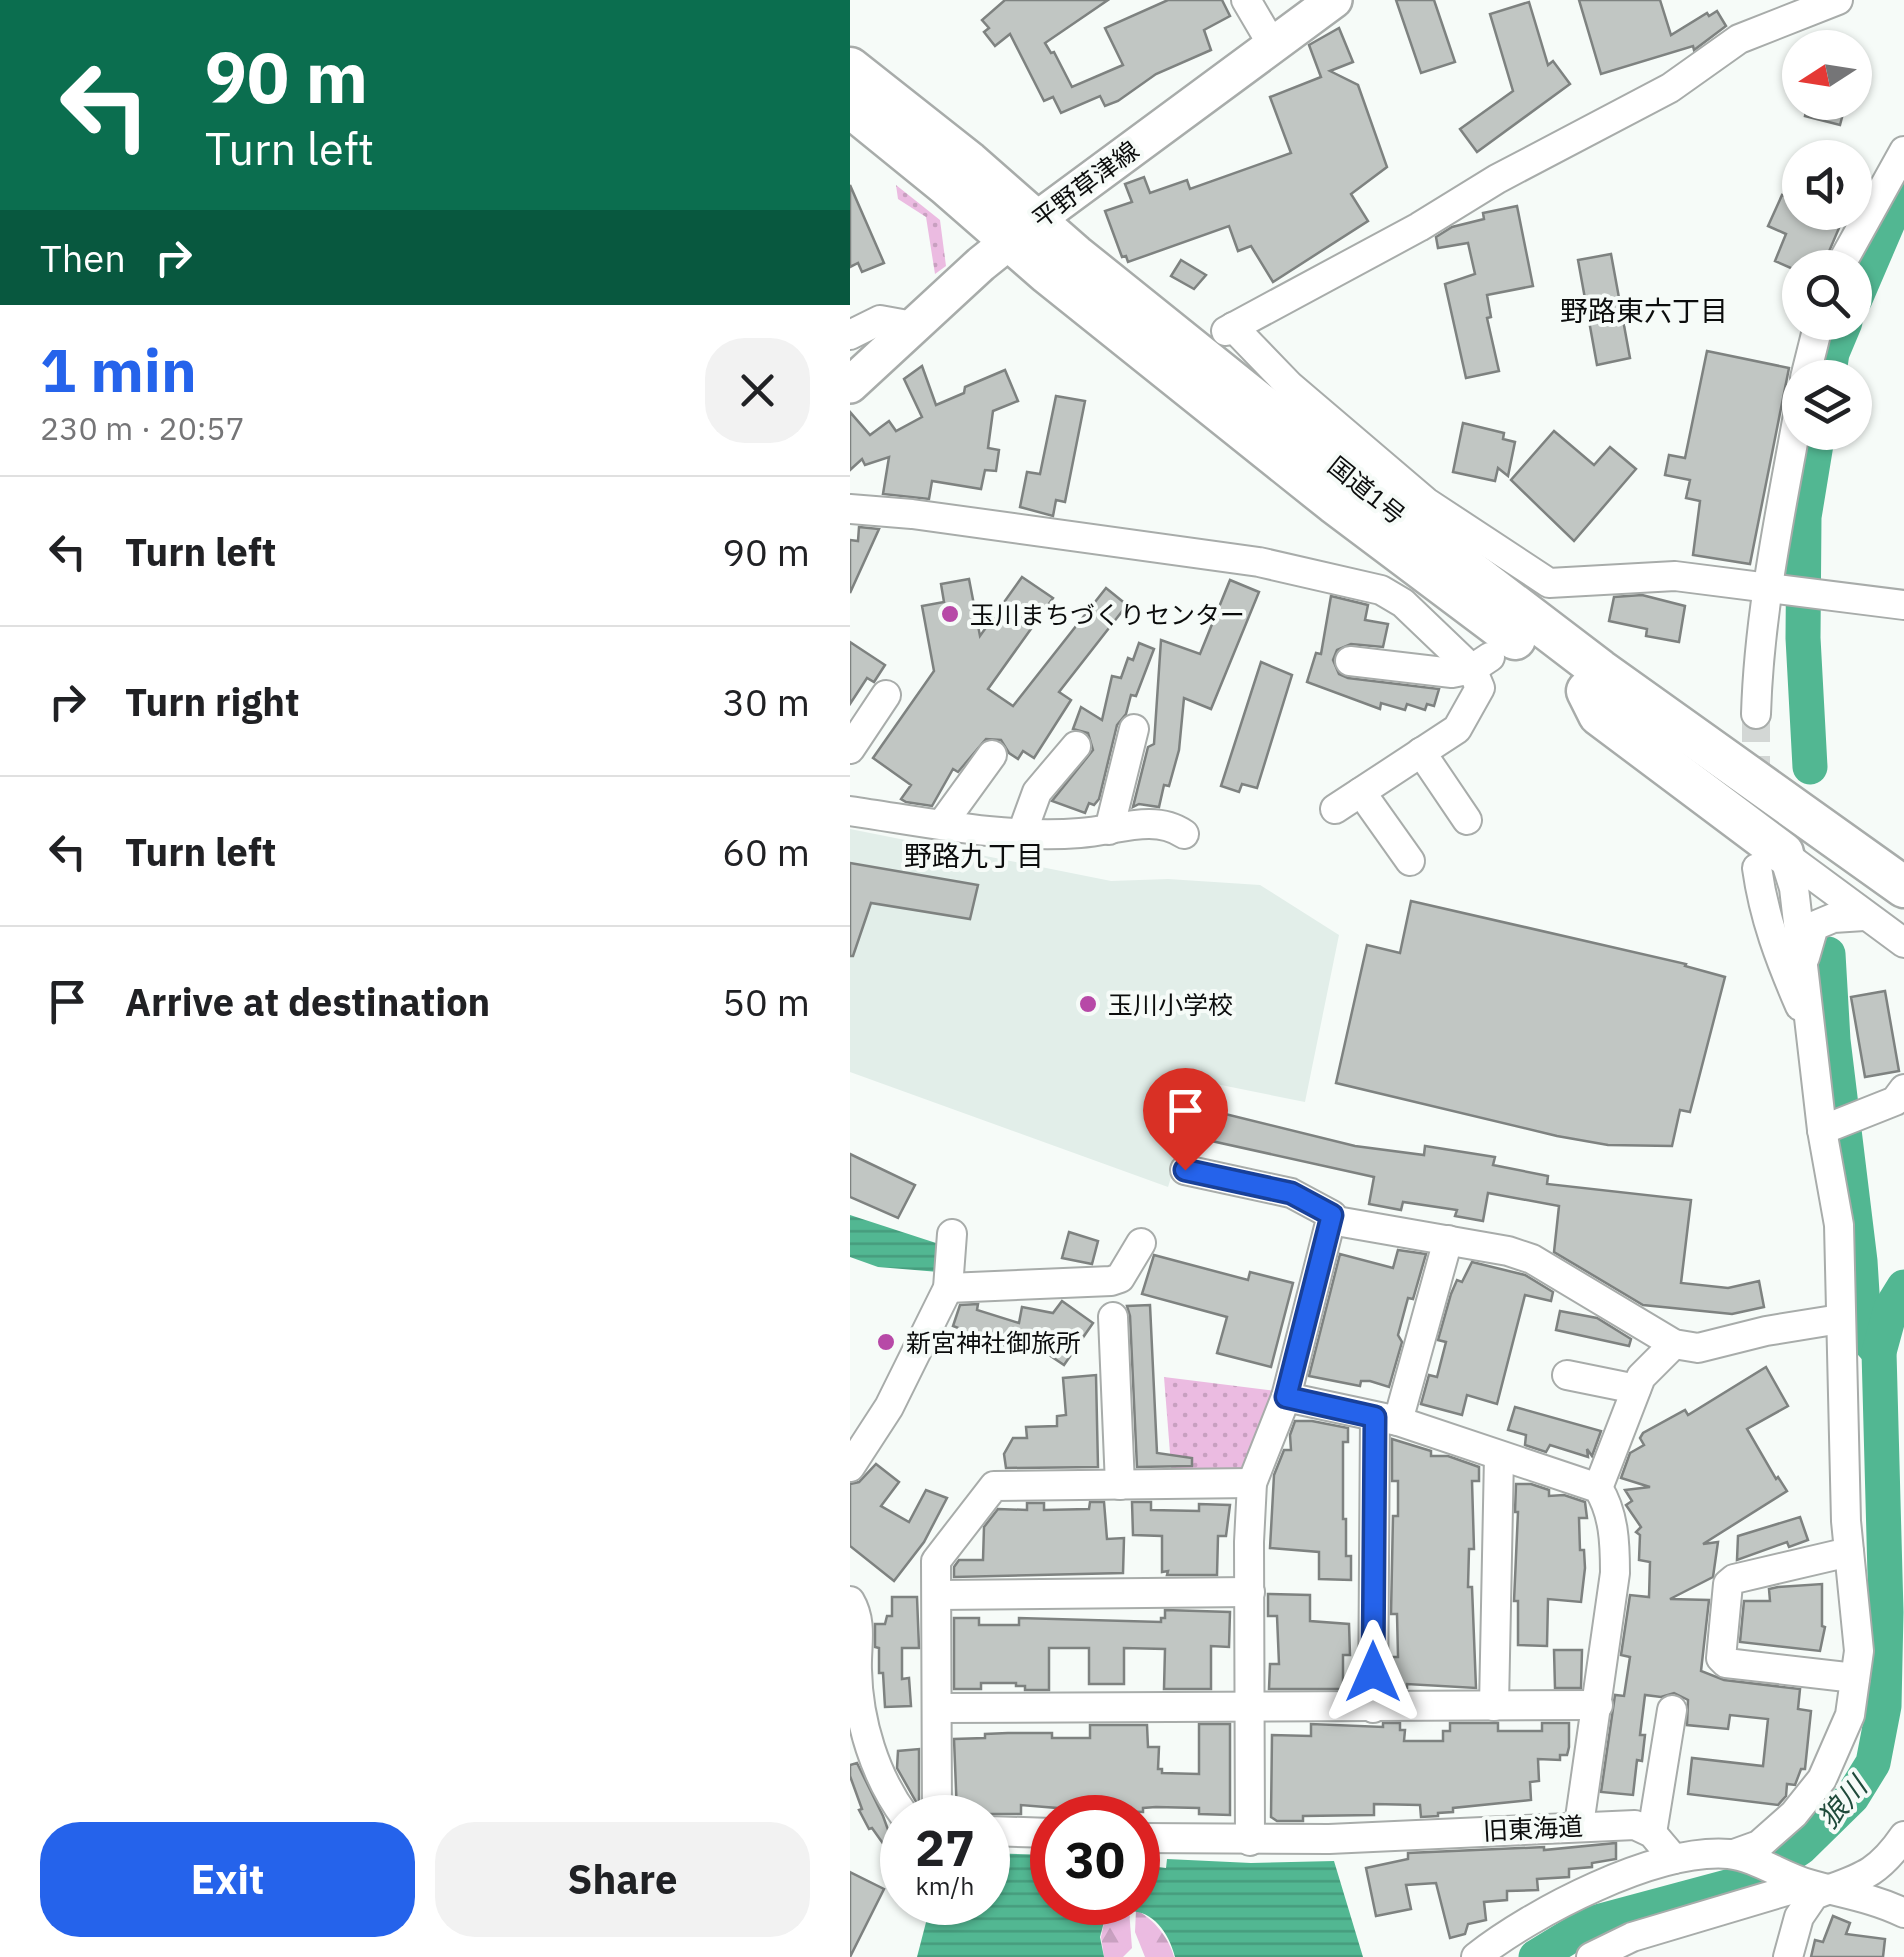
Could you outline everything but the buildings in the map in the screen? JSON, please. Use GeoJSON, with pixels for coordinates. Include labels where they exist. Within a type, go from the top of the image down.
{"type":"FeatureCollection","features":[{"type":"Feature","properties":{"kind":"highway","name":"国道1号"},"geometry":{"type":"LineString","coordinates":[[856,86],[1334,504],[1593,680]]}},
{"type":"Feature","properties":{"kind":"highway","name":"国道1号"},"geometry":{"type":"LineString","coordinates":[[1023,231],[1417,512],[1593,680],[1789,849],[1904,918]]}},
{"type":"Feature","properties":{"kind":"highway"},"geometry":{"type":"LineString","coordinates":[[1593,680],[1617,668],[1708,724],[1904,860]]}},
{"type":"Feature","properties":{"kind":"highway","name":"国道1号"},"geometry":{"type":"LineString","coordinates":[[1789,849],[1904,887]]}},
{"type":"Feature","properties":{"kind":"main road","name":"平野草津線"},"geometry":{"type":"LineString","coordinates":[[850,385],[1023,231],[1334,0]]}},
{"type":"Feature","properties":{"kind":"street"},"geometry":{"type":"LineString","coordinates":[[1246,0],[1273,46]]}},
{"type":"Feature","properties":{"kind":"street"},"geometry":{"type":"LineString","coordinates":[[1838,0],[1739,39],[1670,88],[1497,179],[1419,228],[1229,329],[1417,512],[1547,586],[1674,576],[1904,605]]}},
{"type":"Feature","properties":{"kind":"street"},"geometry":{"type":"LineString","coordinates":[[1849,250],[1904,151]]}},
{"type":"Feature","properties":{"kind":"street"},"geometry":{"type":"LineString","coordinates":[[850,335],[880,320],[913,326]]}},
{"type":"Feature","properties":{"kind":"street"},"geometry":{"type":"LineString","coordinates":[[1756,714],[1757,664],[1789,591],[1779,506],[1791,450]]}},
{"type":"Feature","properties":{"kind":"street"},"geometry":{"type":"LineString","coordinates":[[850,509],[912,514],[1259,562],[1381,590],[1481,663]]}},
{"type":"Feature","properties":{"kind":"street"},"geometry":{"type":"LineString","coordinates":[[1350,662],[1452,674],[1481,663]]}},
{"type":"Feature","properties":{"kind":"street"},"geometry":{"type":"LineString","coordinates":[[1335,809],[1457,729],[1480,688],[1481,663]]}},
{"type":"Feature","properties":{"kind":"street"},"geometry":{"type":"LineString","coordinates":[[850,749],[886,695]]}},
{"type":"Feature","properties":{"kind":"street"},"geometry":{"type":"LineString","coordinates":[[1109,830],[1134,730]]}},
{"type":"Feature","properties":{"kind":"street"},"geometry":{"type":"LineString","coordinates":[[1022,833],[1037,792],[1076,746]]}},
{"type":"Feature","properties":{"kind":"street"},"geometry":{"type":"LineString","coordinates":[[1421,752],[1467,820]]}},
{"type":"Feature","properties":{"kind":"street"},"geometry":{"type":"LineString","coordinates":[[942,824],[992,755]]}},
{"type":"Feature","properties":{"kind":"street"},"geometry":{"type":"LineString","coordinates":[[1361,792],[1410,862]]}},
{"type":"Feature","properties":{"kind":"street"},"geometry":{"type":"LineString","coordinates":[[850,811],[1022,833],[1079,834],[1156,822],[1169,823],[1184,834]]}},
{"type":"Feature","properties":{"kind":"street"},"geometry":{"type":"LineString","coordinates":[[1789,849],[1864,916],[1904,943]]}},
{"type":"Feature","properties":{"kind":"street"},"geometry":{"type":"LineString","coordinates":[[1734,1854],[1759,1844],[1794,1814],[1822,1779],[1850,1715],[1859,1651],[1849,1552],[1839,1224],[1808,1026],[1804,958],[1789,849]]}},
{"type":"Feature","properties":{"kind":"street"},"geometry":{"type":"LineString","coordinates":[[1789,849],[1762,905],[1808,1026]]}},
{"type":"Feature","properties":{"kind":"street"},"geometry":{"type":"LineString","coordinates":[[1804,958],[1814,926],[1833,918],[1864,916]]}},
{"type":"Feature","properties":{"kind":"street"},"geometry":{"type":"LineString","coordinates":[[1822,1130],[1895,1101],[1904,1089]]}},
{"type":"Feature","properties":{"kind":"street"},"geometry":{"type":"LineString","coordinates":[[1185,1170],[1291,1193],[1332,1215],[1286,1397],[1252,1483],[1250,1841]]}},
{"type":"Feature","properties":{"kind":"street"},"geometry":{"type":"LineString","coordinates":[[1342,1222],[1508,1251],[1532,1259],[1674,1344],[1698,1348],[1766,1331],[1840,1319]]}},
{"type":"Feature","properties":{"kind":"street"},"geometry":{"type":"LineString","coordinates":[[850,1467],[889,1407],[948,1288],[952,1234]]}},
{"type":"Feature","properties":{"kind":"street"},"geometry":{"type":"LineString","coordinates":[[1373,1708],[1387,1419],[1448,1240]]}},
{"type":"Feature","properties":{"kind":"street"},"geometry":{"type":"LineString","coordinates":[[948,1288],[1110,1282],[1120,1278],[1141,1243]]}},
{"type":"Feature","properties":{"kind":"street"},"geometry":{"type":"LineString","coordinates":[[1112,1317],[1120,1485]]}},
{"type":"Feature","properties":{"kind":"street"},"geometry":{"type":"LineString","coordinates":[[1598,1488],[1642,1377],[1674,1344]]}},
{"type":"Feature","properties":{"kind":"street"},"geometry":{"type":"LineString","coordinates":[[1566,1374],[1636,1389]]}},
{"type":"Feature","properties":{"kind":"street"},"geometry":{"type":"LineString","coordinates":[[1286,1397],[1387,1419],[1598,1488],[1615,1536],[1615,1572],[1579,1826]]}},
{"type":"Feature","properties":{"kind":"street"},"geometry":{"type":"LineString","coordinates":[[1494,1706],[1499,1456]]}},
{"type":"Feature","properties":{"kind":"street"},"geometry":{"type":"LineString","coordinates":[[937,1795],[936,1561],[994,1486],[1252,1483]]}},
{"type":"Feature","properties":{"kind":"street"},"geometry":{"type":"LineString","coordinates":[[1849,1552],[1734,1579],[1728,1584],[1721,1658],[1726,1664],[1855,1678]]}},
{"type":"Feature","properties":{"kind":"street"},"geometry":{"type":"LineString","coordinates":[[937,1595],[1250,1592]]}},
{"type":"Feature","properties":{"kind":"street"},"geometry":{"type":"LineString","coordinates":[[850,1601],[858,1626],[857,1672],[866,1733],[894,1795]]}},
{"type":"Feature","properties":{"kind":"street"},"geometry":{"type":"LineString","coordinates":[[938,1708],[1598,1706]]}},
{"type":"Feature","properties":{"kind":"street"},"geometry":{"type":"LineString","coordinates":[[1672,1710],[1652,1833],[1674,1859]]}},
{"type":"Feature","properties":{"kind":"street","name":"旧東海道"},"geometry":{"type":"LineString","coordinates":[[1160,1839],[1250,1841],[1579,1826],[1635,1826],[1652,1833]]}},
{"type":"Feature","properties":{"kind":"street"},"geometry":{"type":"LineString","coordinates":[[1591,1957],[1632,1937],[1681,1921],[1886,1862],[1904,1836]]}},
{"type":"Feature","properties":{"kind":"street"},"geometry":{"type":"LineString","coordinates":[[1476,1957],[1546,1912],[1623,1877],[1695,1854],[1734,1854],[1904,1914]]}},
{"type":"Feature","properties":{"kind":"street"},"geometry":{"type":"LineString","coordinates":[[1788,1957],[1804,1908],[1814,1895],[1813,1884]]}},
{"type":"Feature","properties":{"kind":"shaded area","name":"玉川小学校"},"geometry":{"type":"Polygon","coordinates":[[[850,829],[1111,881],[1168,879],[1260,885],[1339,935],[1305,1102],[1201,1081],[1168,1187],[850,1072],[850,829]]]}},
{"type":"Feature","properties":{"kind":"shaded area"},"geometry":{"type":"Polygon","coordinates":[[[850,1215],[936,1243],[939,1272],[878,1267],[850,1257],[850,1215]]]}},
{"type":"Feature","properties":{"kind":"shaded area"},"geometry":{"type":"Polygon","coordinates":[[[1010,1854],[1030,1854],[1030,1925],[1103,1925],[1100,1937],[1104,1957],[917,1957],[925,1925],[1010,1925],[1010,1854]]]}},
{"type":"Feature","properties":{"kind":"shaded area"},"geometry":{"type":"Polygon","coordinates":[[[1167,1859],[1334,1861],[1363,1957],[1175,1957],[1159,1925],[1160,1867],[1166,1868],[1167,1859]]]}},
{"type":"Feature","properties":{"kind":"green space"},"geometry":{"type":"Polygon","coordinates":[[[896,185],[940,220],[946,266],[935,274],[926,217],[898,199],[896,185]]]}},
{"type":"Feature","properties":{"kind":"green space"},"geometry":{"type":"Polygon","coordinates":[[[1164,1377],[1277,1391],[1247,1469],[1172,1478],[1164,1377]]]}},
{"type":"Feature","properties":{"kind":"green space"},"geometry":{"type":"Polygon","coordinates":[[[1104,1925],[1130,1925],[1132,1948],[1123,1957],[1104,1957],[1104,1925]]]}},
{"type":"Feature","properties":{"kind":"green space"},"geometry":{"type":"Polygon","coordinates":[[[1135,1925],[1155,1925],[1174,1957],[1145,1957],[1135,1925]]]}},
{"type":"Feature","properties":{"kind":"waterway"},"geometry":{"type":"LineString","coordinates":[[1872,259],[1904,185]]}},
{"type":"Feature","properties":{"kind":"waterway"},"geometry":{"type":"LineString","coordinates":[[1831,360],[1837,340]]}},
{"type":"Feature","properties":{"kind":"waterway"},"geometry":{"type":"LineString","coordinates":[[1810,767],[1803,638],[1804,517],[1815,450]]}},
{"type":"Feature","properties":{"kind":"waterway"},"geometry":{"type":"LineString","coordinates":[[1828,954],[1833,1040],[1864,1325],[1868,1340],[1879,1352]]}},
{"type":"Feature","properties":{"kind":"waterway","name":"狼川"},"geometry":{"type":"LineString","coordinates":[[1536,1957],[1590,1924],[1750,1881],[1800,1848],[1852,1797],[1873,1763],[1884,1706],[1886,1612],[1879,1352],[1891,1308],[1904,1287]]}},
{"type":"Feature","properties":{"kind":"tunnel"},"geometry":{"type":"LineString","coordinates":[[1756,714],[1756,791]]}},
{"type":"Feature","properties":{"kind":"place","name":"玉川まちづくりセンター"},"geometry":{"type":"Point","coordinates":[950,614]}},
{"type":"Feature","properties":{"kind":"place","name":"玉川小学校"},"geometry":{"type":"Point","coordinates":[1088,1004]}},
{"type":"Feature","properties":{"kind":"place","name":"新宮神社御旅所"},"geometry":{"type":"Point","coordinates":[886,1342]}},
{"type":"Feature","properties":{"kind":"district","name":"野路東六丁目"},"geometry":{"type":"Point","coordinates":[1644,310]}},
{"type":"Feature","properties":{"kind":"district","name":"野路九丁目"},"geometry":{"type":"Point","coordinates":[974,855]}},
{"type":"Feature","properties":{"kind":"route"},"geometry":{"type":"LineString","coordinates":[[1185,1170],[1291,1193],[1332,1215],[1286,1397],[1375,1417],[1373,1672]]}}]}
